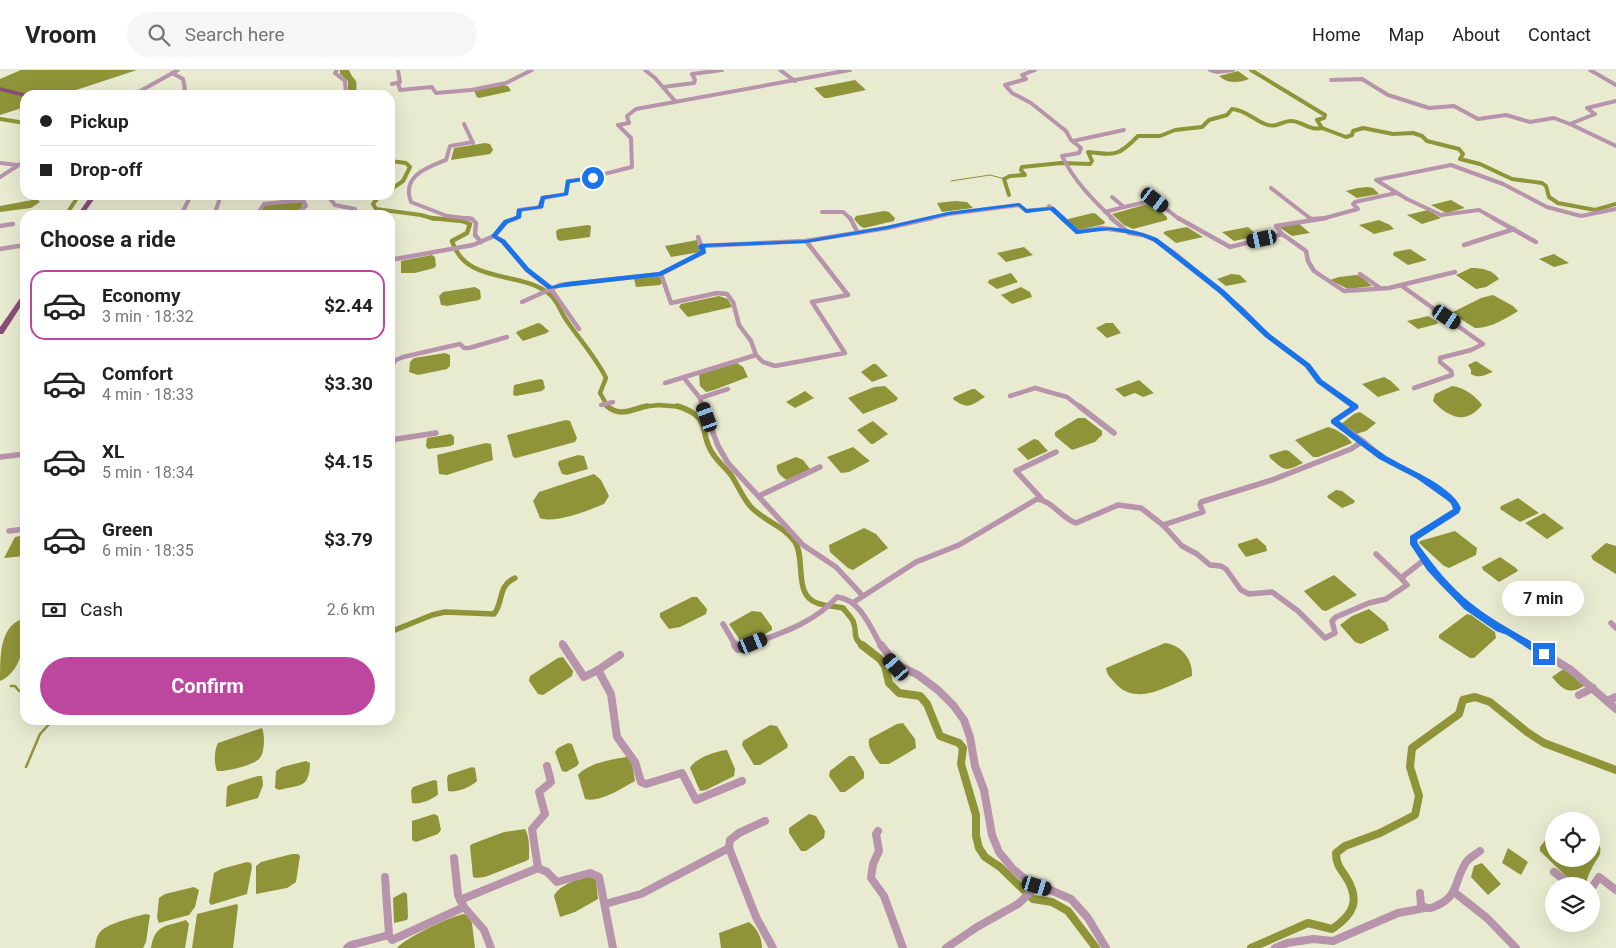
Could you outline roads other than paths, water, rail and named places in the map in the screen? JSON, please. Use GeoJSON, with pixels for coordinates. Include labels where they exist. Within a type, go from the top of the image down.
{"type":"FeatureCollection","features":[{"type":"Feature","properties":{"kind":"main road"},"geometry":{"type":"LineString","coordinates":[[0,89],[20,94]]}},
{"type":"Feature","properties":{"kind":"main road"},"geometry":{"type":"LineString","coordinates":[[0,94],[20,99]]}},
{"type":"Feature","properties":{"kind":"main road"},"geometry":{"type":"LineString","coordinates":[[0,332],[20,302]]}},
{"type":"Feature","properties":{"kind":"street"},"geometry":{"type":"LineString","coordinates":[[142,90],[178,70]]}},
{"type":"Feature","properties":{"kind":"street"},"geometry":{"type":"LineString","coordinates":[[337,70],[336,72],[344,81],[345,90]]}},
{"type":"Feature","properties":{"kind":"street"},"geometry":{"type":"LineString","coordinates":[[398,70],[400,90],[432,87],[436,93],[471,90],[508,82],[532,70]]}},
{"type":"Feature","properties":{"kind":"street"},"geometry":{"type":"LineString","coordinates":[[646,70],[675,101]]}},
{"type":"Feature","properties":{"kind":"street"},"geometry":{"type":"LineString","coordinates":[[663,87],[694,83],[695,80],[692,74],[722,70]]}},
{"type":"Feature","properties":{"kind":"street"},"geometry":{"type":"LineString","coordinates":[[780,70],[795,82]]}},
{"type":"Feature","properties":{"kind":"street"},"geometry":{"type":"LineString","coordinates":[[395,259],[460,249],[481,242],[494,236],[506,222],[519,217],[519,210],[541,207],[543,198],[566,194],[568,181],[590,179],[608,172],[632,167],[631,138],[628,134],[621,131],[618,125],[629,122],[627,116],[636,108],[795,82],[850,70]]}},
{"type":"Feature","properties":{"kind":"street"},"geometry":{"type":"LineString","coordinates":[[1035,70],[1022,76],[1026,79],[1005,85],[1012,93],[1031,103],[1066,131],[1073,142],[1082,150],[1062,156],[1069,170],[1093,200],[1126,231]]}},
{"type":"Feature","properties":{"kind":"street"},"geometry":{"type":"LineString","coordinates":[[1210,70],[1217,72],[1233,70]]}},
{"type":"Feature","properties":{"kind":"street"},"geometry":{"type":"LineString","coordinates":[[1590,70],[1616,85]]}},
{"type":"Feature","properties":{"kind":"street"},"geometry":{"type":"LineString","coordinates":[[172,73],[183,79],[184,90]]}},
{"type":"Feature","properties":{"kind":"street"},"geometry":{"type":"LineString","coordinates":[[1331,80],[1362,79],[1388,95],[1429,108],[1454,106],[1478,119],[1506,115],[1530,122],[1555,118],[1616,146]]}},
{"type":"Feature","properties":{"kind":"street"},"geometry":{"type":"LineString","coordinates":[[392,84],[398,83]]}},
{"type":"Feature","properties":{"kind":"street"},"geometry":{"type":"LineString","coordinates":[[1570,124],[1595,114],[1587,108],[1616,101]]}},
{"type":"Feature","properties":{"kind":"street"},"geometry":{"type":"LineString","coordinates":[[464,124],[473,143],[450,146],[446,160],[421,169],[414,178],[409,196],[411,202],[425,205],[436,212],[452,217],[472,219],[476,223],[475,236],[481,242]]}},
{"type":"Feature","properties":{"kind":"street"},"geometry":{"type":"LineString","coordinates":[[1073,142],[1124,130]]}},
{"type":"Feature","properties":{"kind":"street"},"geometry":{"type":"LineString","coordinates":[[0,164],[20,167]]}},
{"type":"Feature","properties":{"kind":"street"},"geometry":{"type":"LineString","coordinates":[[0,178],[20,164]]}},
{"type":"Feature","properties":{"kind":"street"},"geometry":{"type":"LineString","coordinates":[[1536,242],[1479,210],[1441,215],[1376,180],[1451,164],[1504,184],[1547,207],[1580,216],[1616,209]]}},
{"type":"Feature","properties":{"kind":"street"},"geometry":{"type":"LineString","coordinates":[[0,172],[6,174]]}},
{"type":"Feature","properties":{"kind":"street"},"geometry":{"type":"LineString","coordinates":[[1271,188],[1311,219]]}},
{"type":"Feature","properties":{"kind":"street"},"geometry":{"type":"LineString","coordinates":[[1397,193],[1354,202],[1352,204],[1358,209],[1356,210],[1325,218],[1276,226],[1282,234],[1307,253],[1308,261],[1314,271],[1336,287],[1349,291],[1402,286],[1455,272]]}},
{"type":"Feature","properties":{"kind":"street"},"geometry":{"type":"LineString","coordinates":[[1112,197],[1124,207]]}},
{"type":"Feature","properties":{"kind":"street"},"geometry":{"type":"LineString","coordinates":[[260,210],[264,204],[304,200],[306,206],[301,210]]}},
{"type":"Feature","properties":{"kind":"street"},"geometry":{"type":"LineString","coordinates":[[331,200],[335,205],[355,210]]}},
{"type":"Feature","properties":{"kind":"street"},"geometry":{"type":"LineString","coordinates":[[1105,212],[1155,200],[1179,218],[1230,247],[1282,234]]}},
{"type":"Feature","properties":{"kind":"street"},"geometry":{"type":"LineString","coordinates":[[216,210],[219,201]]}},
{"type":"Feature","properties":{"kind":"street"},"geometry":{"type":"LineString","coordinates":[[701,246],[806,241],[858,233],[911,221],[1019,204],[1026,211],[1050,207],[1078,232],[1100,228],[1147,236],[1173,252],[1243,310],[1268,336],[1308,365],[1320,382],[1356,407],[1334,421],[1363,441],[1381,457],[1418,476],[1454,501],[1457,508],[1456,511],[1413,539],[1424,560],[1454,595],[1499,628],[1510,632],[1571,670],[1616,709]]}},
{"type":"Feature","properties":{"kind":"street"},"geometry":{"type":"LineString","coordinates":[[822,212],[843,212],[851,219],[858,233]]}},
{"type":"Feature","properties":{"kind":"street"},"geometry":{"type":"LineString","coordinates":[[0,226],[13,224]]}},
{"type":"Feature","properties":{"kind":"street"},"geometry":{"type":"LineString","coordinates":[[1464,245],[1514,229]]}},
{"type":"Feature","properties":{"kind":"street"},"geometry":{"type":"LineString","coordinates":[[494,236],[503,241],[527,270],[549,289],[579,329]]}},
{"type":"Feature","properties":{"kind":"street"},"geometry":{"type":"LineString","coordinates":[[522,302],[549,289],[567,284],[661,274],[704,252],[698,237]]}},
{"type":"Feature","properties":{"kind":"street"},"geometry":{"type":"LineString","coordinates":[[661,274],[671,303],[717,293],[727,294],[733,302],[740,326],[751,341],[756,355],[763,362],[775,366],[845,353],[812,302],[848,295],[806,241]]}},
{"type":"Feature","properties":{"kind":"street"},"geometry":{"type":"LineString","coordinates":[[0,249],[20,246]]}},
{"type":"Feature","properties":{"kind":"street"},"geometry":{"type":"LineString","coordinates":[[1360,274],[1380,288]]}},
{"type":"Feature","properties":{"kind":"street"},"geometry":{"type":"LineString","coordinates":[[1402,286],[1483,344],[1471,350],[1440,358],[1440,362],[1451,371],[1452,375],[1414,388]]}},
{"type":"Feature","properties":{"kind":"street"},"geometry":{"type":"LineString","coordinates":[[395,361],[403,357],[460,344],[464,348],[469,348],[507,337]]}},
{"type":"Feature","properties":{"kind":"street"},"geometry":{"type":"LineString","coordinates":[[665,383],[756,355]]}},
{"type":"Feature","properties":{"kind":"street"},"geometry":{"type":"LineString","coordinates":[[684,378],[700,398],[718,446],[728,463],[803,545],[836,567],[863,596]]}},
{"type":"Feature","properties":{"kind":"street"},"geometry":{"type":"LineString","coordinates":[[1010,396],[1035,388],[1067,396],[1114,433]]}},
{"type":"Feature","properties":{"kind":"street"},"geometry":{"type":"LineString","coordinates":[[700,398],[728,389]]}},
{"type":"Feature","properties":{"kind":"street"},"geometry":{"type":"LineString","coordinates":[[601,405],[613,402]]}},
{"type":"Feature","properties":{"kind":"street"},"geometry":{"type":"LineString","coordinates":[[395,439],[436,433]]}},
{"type":"Feature","properties":{"kind":"street"},"geometry":{"type":"LineString","coordinates":[[1163,525],[1203,512],[1200,506],[1201,502],[1272,480],[1351,449],[1363,441]]}},
{"type":"Feature","properties":{"kind":"street"},"geometry":{"type":"LineString","coordinates":[[1056,452],[1016,471],[1041,498],[1070,521],[1076,523],[1118,505],[1141,508],[1163,525],[1182,546],[1197,554],[1210,565],[1222,566],[1226,569],[1242,590],[1249,594],[1272,592],[1298,611],[1325,638],[1335,633],[1332,621],[1336,617],[1369,603],[1386,599],[1407,585],[1376,554]]}},
{"type":"Feature","properties":{"kind":"street"},"geometry":{"type":"LineString","coordinates":[[0,457],[20,455]]}},
{"type":"Feature","properties":{"kind":"street"},"geometry":{"type":"LineString","coordinates":[[759,496],[820,467]]}},
{"type":"Feature","properties":{"kind":"street"},"geometry":{"type":"LineString","coordinates":[[854,602],[916,562],[959,545],[979,532],[992,527],[1030,502],[1041,498]]}},
{"type":"Feature","properties":{"kind":"street"},"geometry":{"type":"LineString","coordinates":[[9,531],[20,530]]}},
{"type":"Feature","properties":{"kind":"street"},"geometry":{"type":"LineString","coordinates":[[1401,578],[1424,560]]}},
{"type":"Feature","properties":{"kind":"street"},"geometry":{"type":"LineString","coordinates":[[723,624],[738,649],[811,619],[829,608],[837,597],[843,596],[854,602],[896,667],[922,677],[962,715],[968,731],[975,767],[984,790],[988,826],[995,846],[1022,878],[1037,886],[1064,895],[1076,904],[1106,948]]}},
{"type":"Feature","properties":{"kind":"street"},"geometry":{"type":"LineString","coordinates":[[562,643],[584,677],[620,655]]}},
{"type":"Feature","properties":{"kind":"street"},"geometry":{"type":"LineString","coordinates":[[598,670],[613,700],[617,737],[635,762],[641,782],[646,784],[682,772],[696,800],[742,780]]}},
{"type":"Feature","properties":{"kind":"street"},"geometry":{"type":"LineString","coordinates":[[1579,695],[1592,688]]}},
{"type":"Feature","properties":{"kind":"street"},"geometry":{"type":"LineString","coordinates":[[1607,701],[1616,696]]}},
{"type":"Feature","properties":{"kind":"street"},"geometry":{"type":"LineString","coordinates":[[538,868],[532,829],[545,814],[539,792],[551,782],[547,766]]}},
{"type":"Feature","properties":{"kind":"street"},"geometry":{"type":"LineString","coordinates":[[766,821],[739,833],[730,840],[729,848],[756,917],[774,948]]}},
{"type":"Feature","properties":{"kind":"street"},"geometry":{"type":"LineString","coordinates":[[878,831],[876,834],[879,851],[873,864],[871,878],[884,896],[903,948]]}},
{"type":"Feature","properties":{"kind":"street"},"geometry":{"type":"LineString","coordinates":[[605,904],[641,894],[729,848]]}},
{"type":"Feature","properties":{"kind":"street"},"geometry":{"type":"LineString","coordinates":[[1275,948],[1287,943],[1313,940],[1333,942],[1398,913],[1432,908],[1442,904],[1454,892],[1466,862],[1480,851]]}},
{"type":"Feature","properties":{"kind":"street"},"geometry":{"type":"LineString","coordinates":[[454,858],[458,895],[462,903],[484,930],[491,948]]}},
{"type":"Feature","properties":{"kind":"street"},"geometry":{"type":"LineString","coordinates":[[386,877],[389,935],[392,940],[462,903],[538,868],[547,872],[558,882],[590,873],[594,874],[598,877],[605,904],[613,948]]}},
{"type":"Feature","properties":{"kind":"street"},"geometry":{"type":"LineString","coordinates":[[1554,872],[1560,877]]}},
{"type":"Feature","properties":{"kind":"street"},"geometry":{"type":"LineString","coordinates":[[1600,878],[1616,890]]}},
{"type":"Feature","properties":{"kind":"street"},"geometry":{"type":"LineString","coordinates":[[946,948],[977,927],[1018,904],[1037,886]]}},
{"type":"Feature","properties":{"kind":"street"},"geometry":{"type":"LineString","coordinates":[[1454,892],[1487,918],[1516,948]]}},
{"type":"Feature","properties":{"kind":"street"},"geometry":{"type":"LineString","coordinates":[[1420,893],[1421,905],[1425,908]]}},
{"type":"Feature","properties":{"kind":"street"},"geometry":{"type":"LineString","coordinates":[[347,948],[351,945],[389,935]]}},
{"type":"Feature","properties":{"kind":"waterway"},"geometry":{"type":"LineString","coordinates":[[1251,70],[1325,115],[1324,118],[1317,120],[1322,128]]}},
{"type":"Feature","properties":{"kind":"waterway"},"geometry":{"type":"LineString","coordinates":[[1009,195],[1004,179],[1010,176],[1025,175],[1021,170],[1022,167],[1061,163],[1090,164],[1092,161],[1088,152],[1115,153],[1125,148],[1138,136],[1160,136],[1175,130],[1202,127],[1209,120],[1227,115],[1232,109],[1241,111],[1265,124],[1273,126],[1292,121],[1318,129],[1322,128]]}},
{"type":"Feature","properties":{"kind":"waterway"},"geometry":{"type":"LineString","coordinates":[[0,119],[20,122]]}},
{"type":"Feature","properties":{"kind":"waterway"},"geometry":{"type":"LineString","coordinates":[[1322,128],[1346,137],[1352,135],[1353,131],[1363,128],[1393,134],[1413,133],[1422,136],[1427,141],[1459,149],[1463,154],[1460,159],[1480,164],[1512,179],[1542,183],[1546,186],[1549,197],[1558,203],[1595,210],[1616,204]]}},
{"type":"Feature","properties":{"kind":"waterway"},"geometry":{"type":"LineString","coordinates":[[395,162],[406,163],[410,167],[403,181],[395,187]]}},
{"type":"Feature","properties":{"kind":"waterway"},"geometry":{"type":"LineString","coordinates":[[951,181],[990,175],[1005,179]]}},
{"type":"Feature","properties":{"kind":"waterway"},"geometry":{"type":"LineString","coordinates":[[69,210],[76,200]]}},
{"type":"Feature","properties":{"kind":"waterway"},"geometry":{"type":"LineString","coordinates":[[376,200],[373,204],[376,209],[384,210]]}},
{"type":"Feature","properties":{"kind":"waterway"},"geometry":{"type":"LineString","coordinates":[[395,212],[432,218]]}},
{"type":"Feature","properties":{"kind":"waterway"},"geometry":{"type":"LineString","coordinates":[[432,218],[462,221],[470,224],[467,233],[452,241],[459,255],[469,264],[481,271],[536,286],[551,295],[606,378],[600,393],[608,407]]}},
{"type":"Feature","properties":{"kind":"waterway"},"geometry":{"type":"LineString","coordinates":[[645,407],[659,405],[679,407]]}},
{"type":"Feature","properties":{"kind":"waterway"},"geometry":{"type":"LineString","coordinates":[[608,407],[612,410],[622,412],[645,407]]}},
{"type":"Feature","properties":{"kind":"waterway"},"geometry":{"type":"LineString","coordinates":[[679,407],[689,410],[701,421],[709,447],[731,475],[751,507],[785,532],[795,542],[800,558],[802,585],[810,599],[820,604],[843,608],[853,621],[857,640],[863,646]]}},
{"type":"Feature","properties":{"kind":"waterway"},"geometry":{"type":"LineString","coordinates":[[395,630],[432,615],[445,612],[494,614],[503,590],[509,581],[515,578]]}},
{"type":"Feature","properties":{"kind":"waterway"},"geometry":{"type":"LineString","coordinates":[[862,645],[880,659],[885,666],[889,683],[899,693],[920,696],[927,704],[940,736],[959,743],[963,748],[961,764],[976,815],[976,836],[979,848],[985,857],[1000,867],[1033,899],[1052,902],[1068,911],[1096,948]]}},
{"type":"Feature","properties":{"kind":"waterway"},"geometry":{"type":"LineString","coordinates":[[11,686],[15,686],[20,691]]}},
{"type":"Feature","properties":{"kind":"waterway"},"geometry":{"type":"LineString","coordinates":[[1251,948],[1308,923],[1332,929],[1350,913],[1354,900],[1353,893],[1340,868],[1336,853],[1345,846],[1380,833],[1415,815],[1419,796],[1410,767],[1412,748],[1459,714],[1463,700],[1475,697],[1490,702],[1527,732],[1544,743],[1616,770]]}},
{"type":"Feature","properties":{"kind":"waterway"},"geometry":{"type":"LineString","coordinates":[[26,767],[40,734],[48,725]]}}]}
